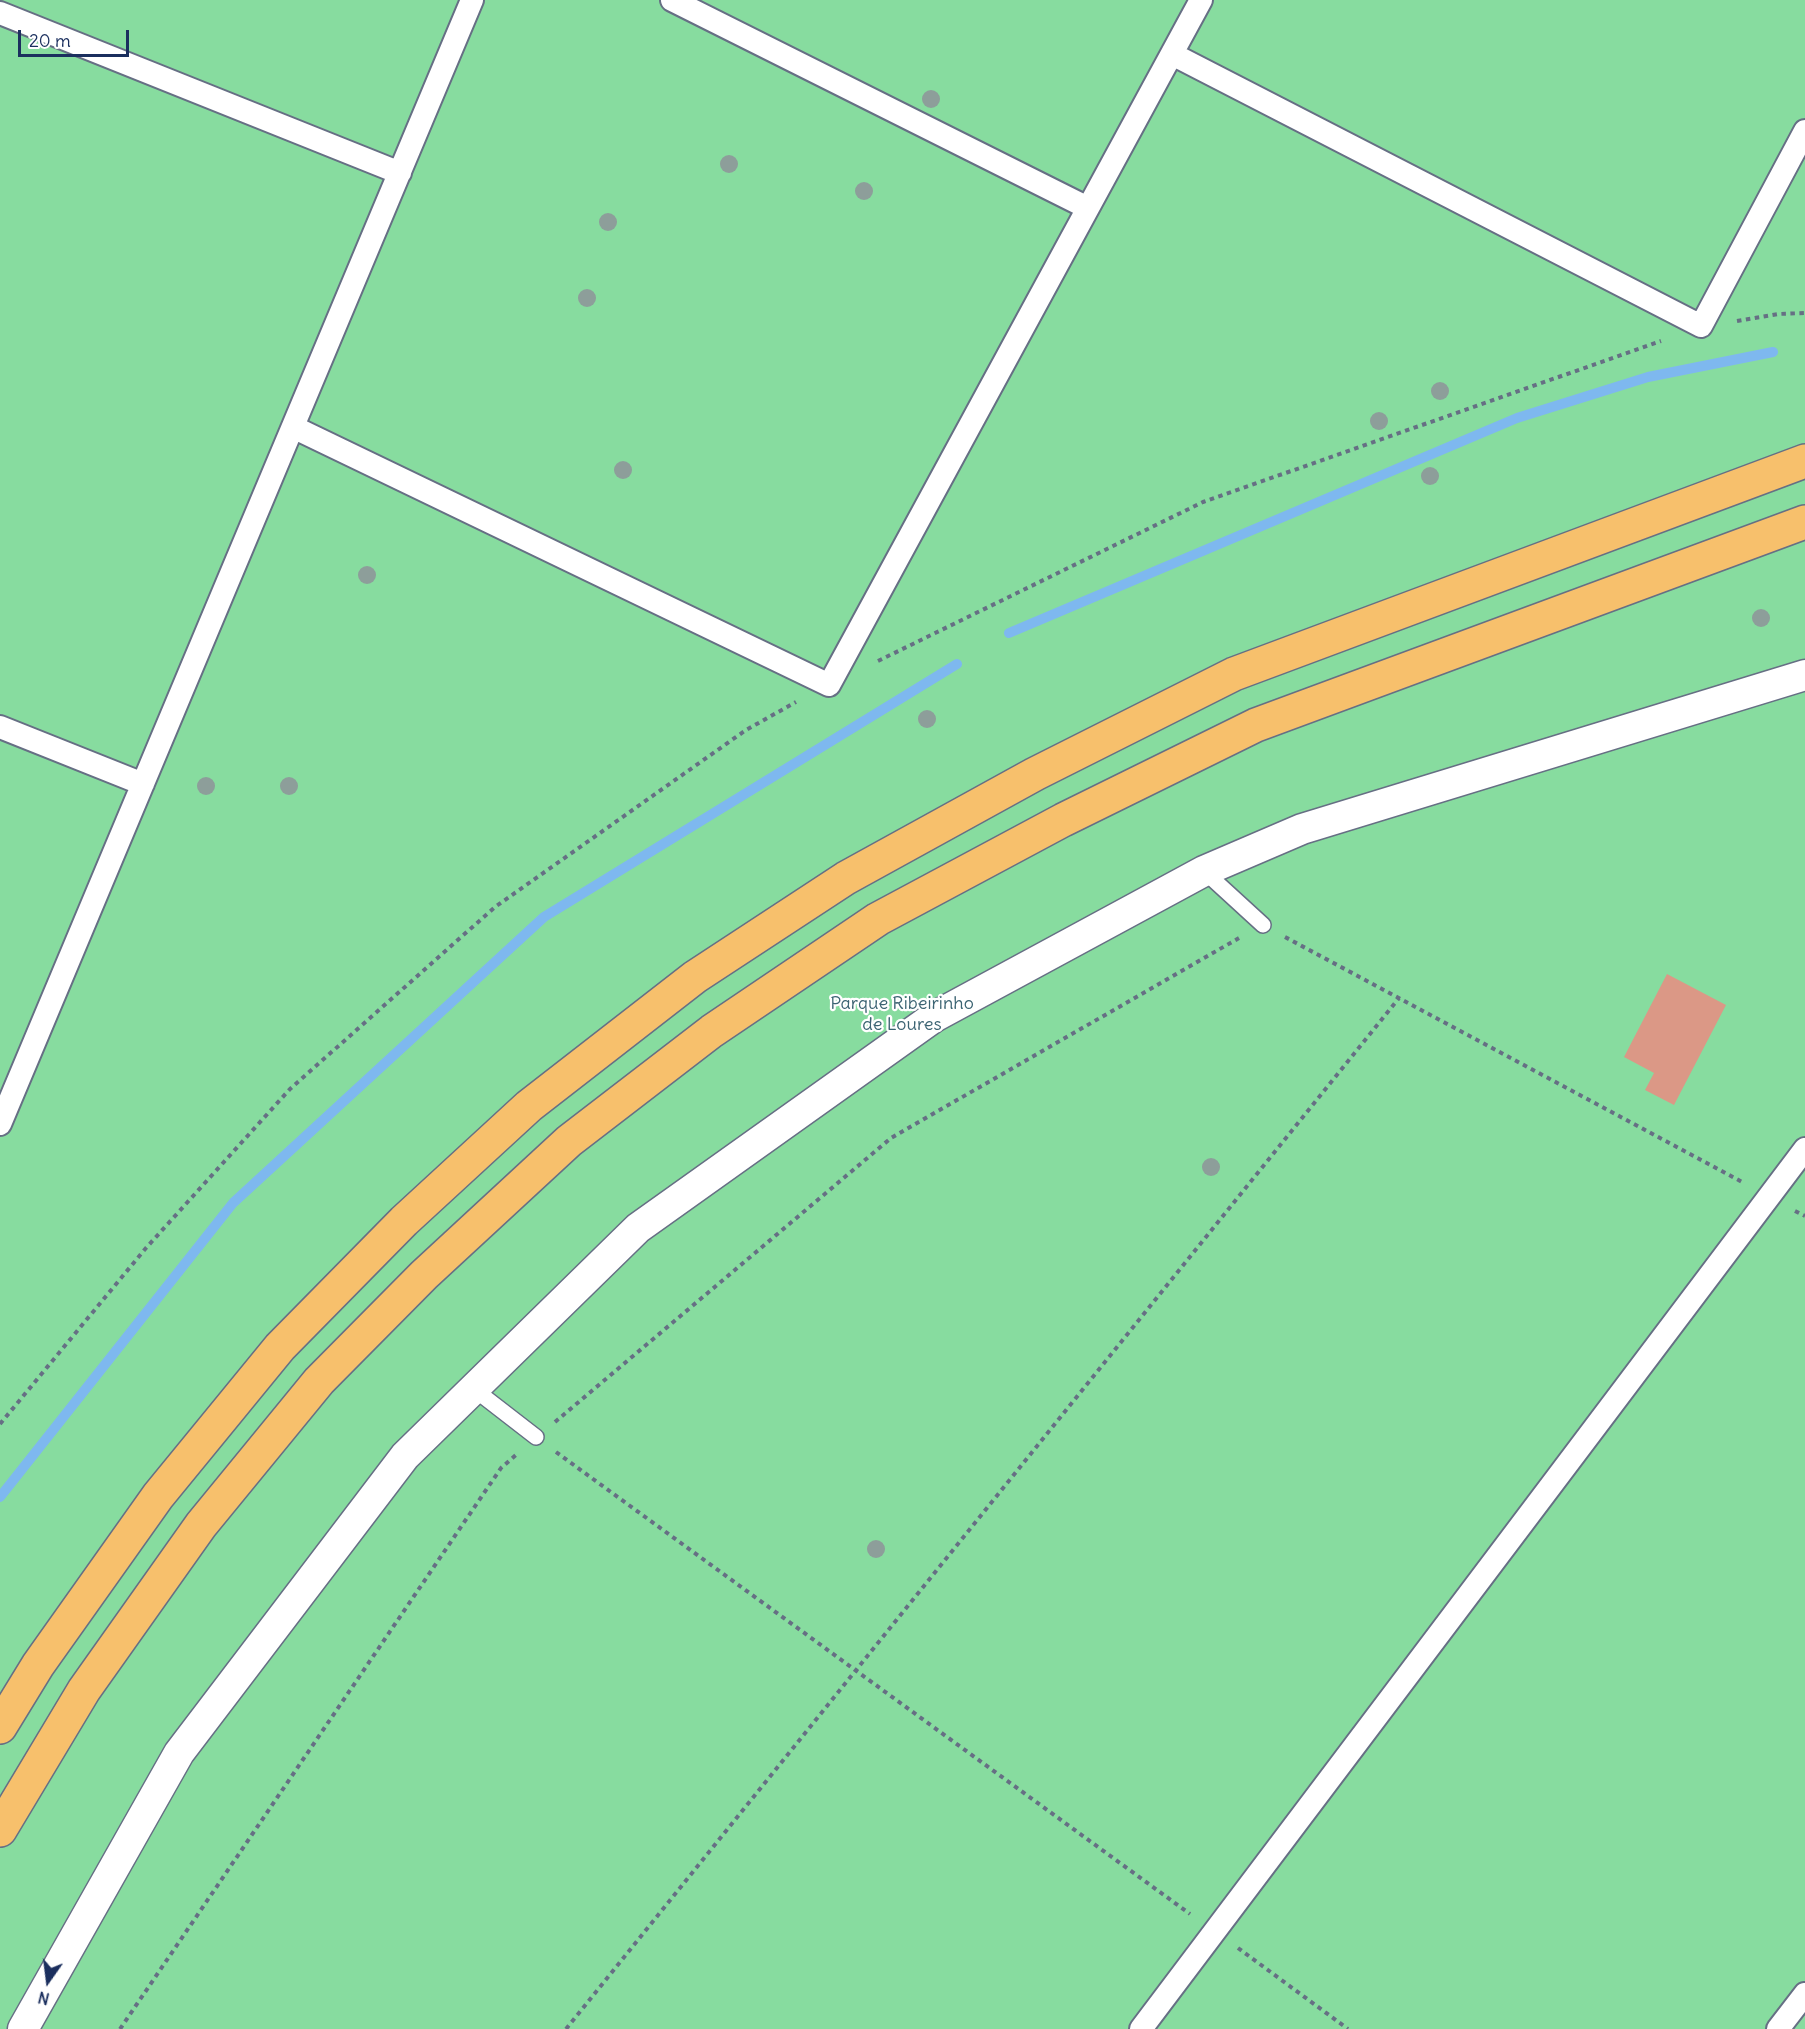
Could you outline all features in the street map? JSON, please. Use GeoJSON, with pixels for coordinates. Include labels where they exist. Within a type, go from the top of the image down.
{"type":"FeatureCollection","features":[{"type":"Feature","properties":{"kind":"highway"},"geometry":{"type":"LineString","coordinates":[[0,1727],[38,1665],[158,1496],[280,1347],[404,1221],[529,1106],[695,977],[846,878],[1035,774],[1234,674],[1805,461]]}},
{"type":"Feature","properties":{"kind":"highway"},"geometry":{"type":"LineString","coordinates":[[0,1830],[84,1690],[201,1525],[319,1381],[424,1275],[568,1142],[712,1031],[878,919],[1063,820],[1256,724],[1805,522]]}},
{"type":"Feature","properties":{"kind":"street"},"geometry":{"type":"LineString","coordinates":[[0,1124],[472,0]]}},
{"type":"Feature","properties":{"kind":"street"},"geometry":{"type":"LineString","coordinates":[[672,0],[1088,208]]}},
{"type":"Feature","properties":{"kind":"street"},"geometry":{"type":"LineString","coordinates":[[293,427],[829,685],[1201,0]]}},
{"type":"Feature","properties":{"kind":"street"},"geometry":{"type":"LineString","coordinates":[[0,13],[400,173]]}},
{"type":"Feature","properties":{"kind":"street"},"geometry":{"type":"LineString","coordinates":[[1172,54],[1701,326],[1805,131]]}},
{"type":"Feature","properties":{"kind":"street"},"geometry":{"type":"LineString","coordinates":[[23,2029],[179,1753],[405,1456],[638,1228],[933,1017],[1204,871],[1302,829],[1805,675]]}},
{"type":"Feature","properties":{"kind":"street"},"geometry":{"type":"LineString","coordinates":[[0,727],[143,784]]}},
{"type":"Feature","properties":{"kind":"street"},"geometry":{"type":"LineString","coordinates":[[1141,2029],[1805,1149]]}},
{"type":"Feature","properties":{"kind":"street"},"geometry":{"type":"LineString","coordinates":[[1778,2029],[1805,1994]]}},
{"type":"Feature","properties":{"kind":"lane"},"geometry":{"type":"LineString","coordinates":[[1204,871],[1263,925]]}},
{"type":"Feature","properties":{"kind":"lane"},"geometry":{"type":"LineString","coordinates":[[474,1389],[536,1437]]}},
{"type":"Feature","properties":{"kind":"path"},"geometry":{"type":"LineString","coordinates":[[0,1424],[147,1248],[290,1089],[495,907],[746,730],[829,685],[1203,502],[1701,326],[1805,313]]}},
{"type":"Feature","properties":{"kind":"path"},"geometry":{"type":"LineString","coordinates":[[120,2029],[501,1468],[891,1138],[1263,925],[1805,1216]]}},
{"type":"Feature","properties":{"kind":"path"},"geometry":{"type":"LineString","coordinates":[[566,2029],[1399,998]]}},
{"type":"Feature","properties":{"kind":"path"},"geometry":{"type":"LineString","coordinates":[[536,1437],[1348,2029]]}},
{"type":"Feature","properties":{"kind":"green space","name":"Parque Ribeirinho de Loures"},"geometry":{"type":"Polygon","coordinates":[[[0,0],[1805,0],[1805,2029],[0,2029],[0,0]]]}},
{"type":"Feature","properties":{"kind":"building"},"geometry":{"type":"Polygon","coordinates":[[[1667,974],[1726,1005],[1674,1105],[1645,1090],[1654,1073],[1624,1057],[1667,974]]]}},
{"type":"Feature","properties":{"kind":"waterway"},"geometry":{"type":"LineString","coordinates":[[1009,633],[1517,418],[1648,377],[1773,352]]}},
{"type":"Feature","properties":{"kind":"waterway"},"geometry":{"type":"LineString","coordinates":[[0,1497],[233,1203],[544,917],[957,664]]}}]}
